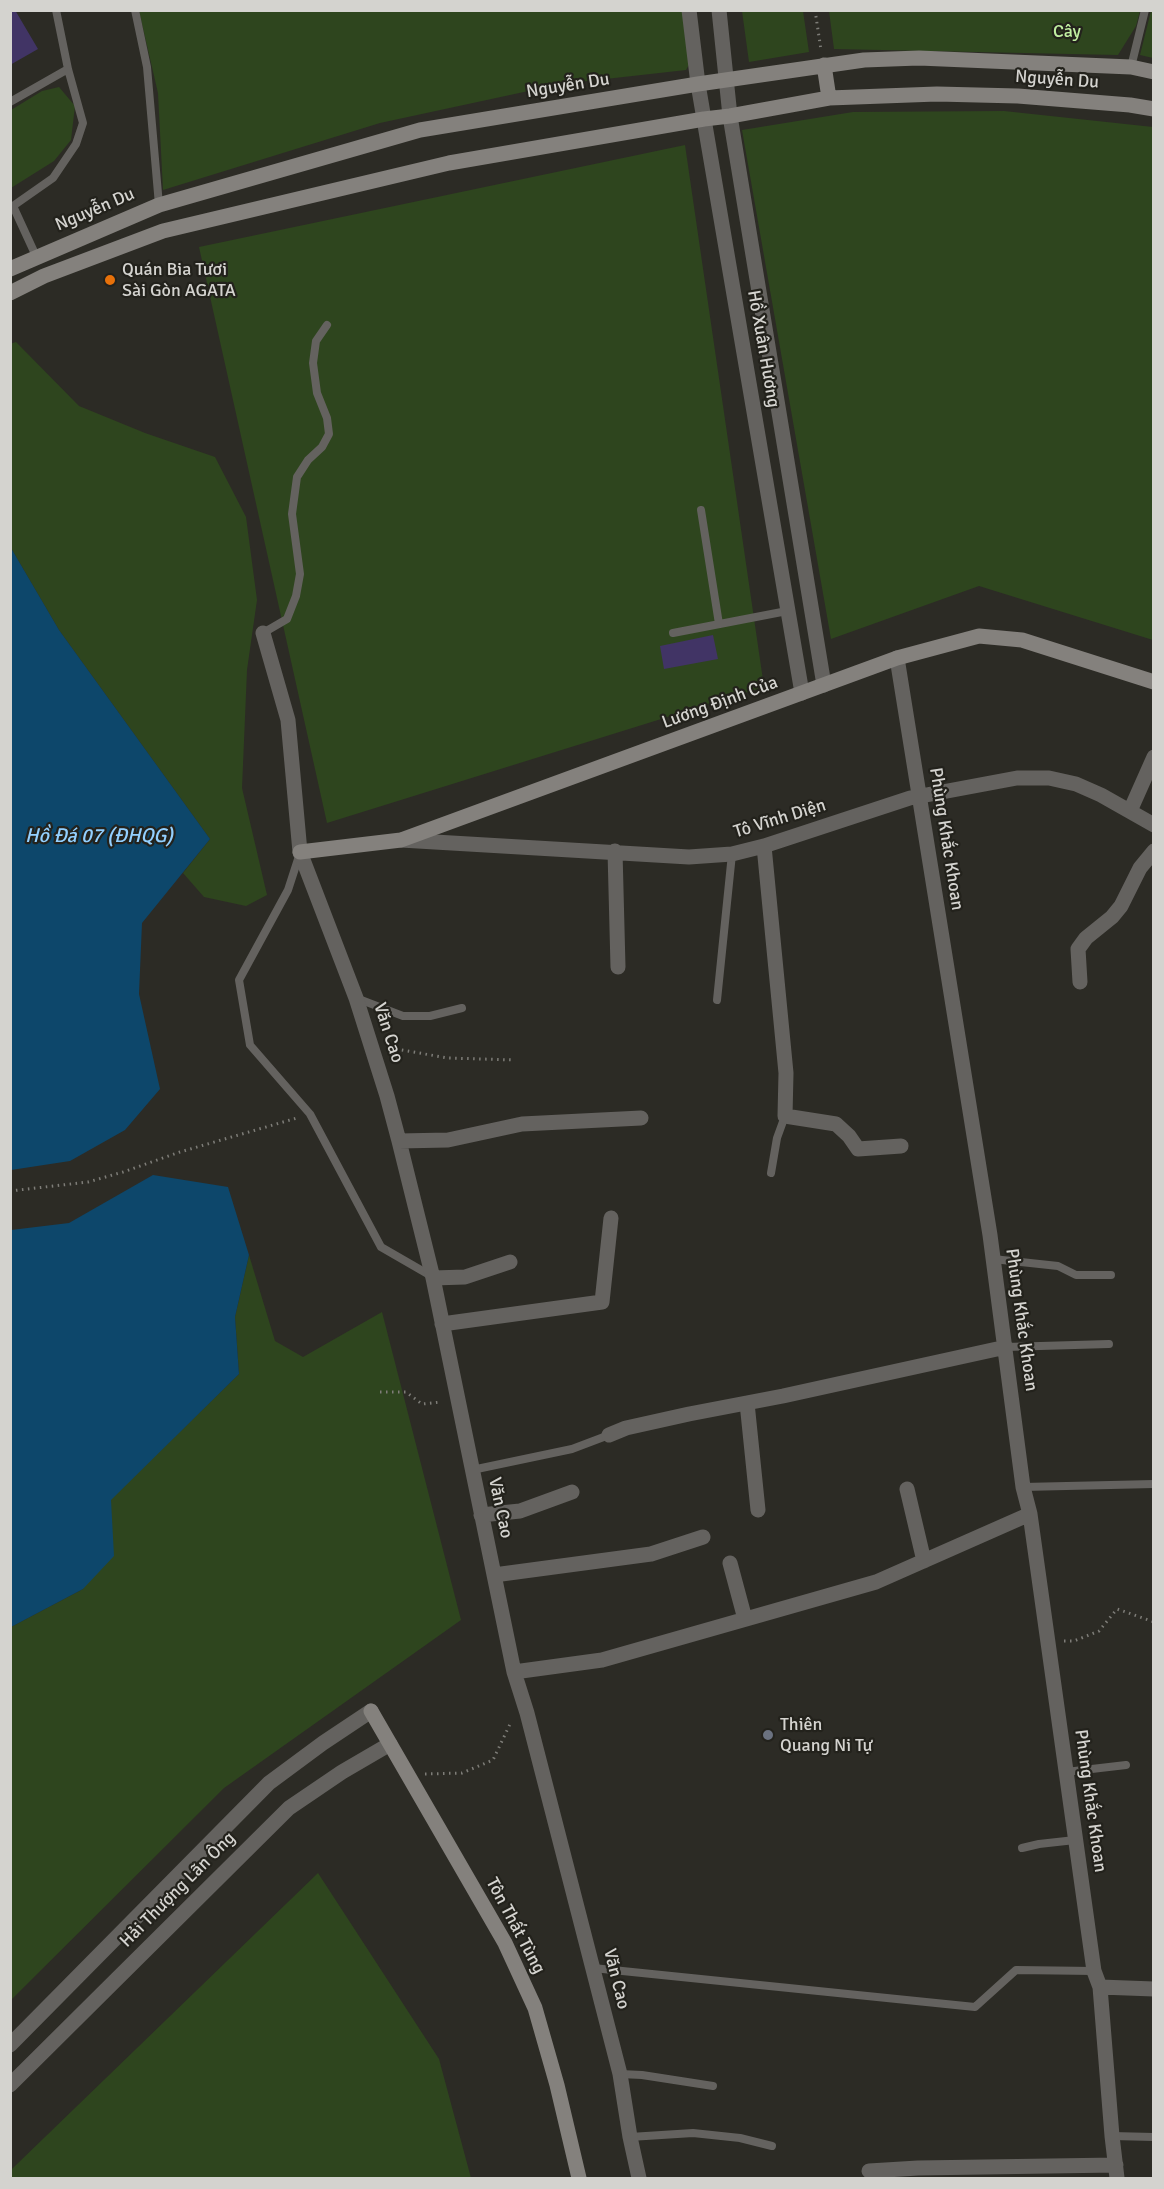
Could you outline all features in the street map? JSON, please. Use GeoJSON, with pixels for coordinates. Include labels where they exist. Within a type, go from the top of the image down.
{"type":"FeatureCollection","features":[{"type":"Feature","properties":{"kind":"street","name":"Hồ Xuân Hương"},"geometry":{"type":"LineString","coordinates":[[689,10],[698,84],[802,693]]}},
{"type":"Feature","properties":{"kind":"street","name":"Hồ Xuân Hương"},"geometry":{"type":"LineString","coordinates":[[719,10],[730,116],[824,685]]}},
{"type":"Feature","properties":{"kind":"street","name":"Nguyễn Du"},"geometry":{"type":"LineString","coordinates":[[10,269],[159,205],[420,130],[698,84],[864,60],[919,58],[1131,67],[1154,72]]}},
{"type":"Feature","properties":{"kind":"street"},"geometry":{"type":"LineString","coordinates":[[824,65],[829,98]]}},
{"type":"Feature","properties":{"kind":"street","name":"Nguyễn Du"},"geometry":{"type":"LineString","coordinates":[[10,293],[44,276],[163,231],[448,163],[704,118],[730,116],[829,98],[937,94],[1018,96],[1154,109]]}},
{"type":"Feature","properties":{"kind":"street"},"geometry":{"type":"LineString","coordinates":[[159,205],[163,231]]}},
{"type":"Feature","properties":{"kind":"street","name":"Văn Cao"},"geometry":{"type":"LineString","coordinates":[[263,633],[288,720],[300,852],[356,998],[399,1141],[433,1278],[514,1672],[523,1698],[620,2074],[639,2178]]}},
{"type":"Feature","properties":{"kind":"street","name":"Lương Định Của"},"geometry":{"type":"LineString","coordinates":[[300,852],[400,840],[897,658],[978,636],[1022,640],[1154,682]]}},
{"type":"Feature","properties":{"kind":"street","name":"Phùng Khắc Khoan"},"geometry":{"type":"LineString","coordinates":[[897,658],[993,1259],[1023,1487],[1030,1514],[1094,1971],[1100,1987],[1116,2172]]}},
{"type":"Feature","properties":{"kind":"street"},"geometry":{"type":"LineString","coordinates":[[1130,811],[1154,757]]}},
{"type":"Feature","properties":{"kind":"street","name":"Tô Vĩnh Diện"},"geometry":{"type":"LineString","coordinates":[[400,840],[689,856],[732,854],[919,797],[1017,778],[1049,778],[1076,784],[1154,825]]}},
{"type":"Feature","properties":{"kind":"street"},"geometry":{"type":"LineString","coordinates":[[764,846],[786,1072],[784,1116],[836,1124],[849,1136],[858,1149],[901,1146]]}},
{"type":"Feature","properties":{"kind":"street"},"geometry":{"type":"LineString","coordinates":[[615,851],[618,967]]}},
{"type":"Feature","properties":{"kind":"street"},"geometry":{"type":"LineString","coordinates":[[1080,982],[1078,949],[1086,938],[1112,917],[1121,906],[1140,868],[1154,851]]}},
{"type":"Feature","properties":{"kind":"street"},"geometry":{"type":"LineString","coordinates":[[399,1141],[448,1140],[522,1124],[641,1118]]}},
{"type":"Feature","properties":{"kind":"street"},"geometry":{"type":"LineString","coordinates":[[442,1324],[602,1302],[611,1218]]}},
{"type":"Feature","properties":{"kind":"street"},"geometry":{"type":"LineString","coordinates":[[433,1278],[465,1277],[510,1262]]}},
{"type":"Feature","properties":{"kind":"street"},"geometry":{"type":"LineString","coordinates":[[609,1435],[626,1428],[689,1414],[1006,1347]]}},
{"type":"Feature","properties":{"kind":"street"},"geometry":{"type":"LineString","coordinates":[[747,1403],[758,1510]]}},
{"type":"Feature","properties":{"kind":"street"},"geometry":{"type":"LineString","coordinates":[[907,1489],[924,1561]]}},
{"type":"Feature","properties":{"kind":"street"},"geometry":{"type":"LineString","coordinates":[[481,1515],[520,1511],[572,1492]]}},
{"type":"Feature","properties":{"kind":"street"},"geometry":{"type":"LineString","coordinates":[[514,1672],[602,1660],[876,1582],[1030,1514]]}},
{"type":"Feature","properties":{"kind":"street"},"geometry":{"type":"LineString","coordinates":[[494,1575],[651,1554],[704,1537]]}},
{"type":"Feature","properties":{"kind":"street"},"geometry":{"type":"LineString","coordinates":[[730,1563],[745,1619]]}},
{"type":"Feature","properties":{"kind":"street","name":"Tôn Thất Tùng"},"geometry":{"type":"LineString","coordinates":[[371,1711],[505,1943],[535,2008],[579,2178]]}},
{"type":"Feature","properties":{"kind":"street","name":"Hải Thượng Lãn Ông"},"geometry":{"type":"LineString","coordinates":[[10,2045],[268,1783],[371,1711]]}},
{"type":"Feature","properties":{"kind":"street","name":"Hải Thượng Lãn Ông"},"geometry":{"type":"LineString","coordinates":[[10,2085],[289,1808],[342,1772],[390,1744]]}},
{"type":"Feature","properties":{"kind":"street"},"geometry":{"type":"LineString","coordinates":[[1100,1987],[1154,1989]]}},
{"type":"Feature","properties":{"kind":"street"},"geometry":{"type":"LineString","coordinates":[[869,2171],[918,2168],[1116,2172]]}},
{"type":"Feature","properties":{"kind":"lane"},"geometry":{"type":"LineString","coordinates":[[36,256],[12,206],[53,178],[76,144],[83,123],[68,69],[56,10]]}},
{"type":"Feature","properties":{"kind":"lane"},"geometry":{"type":"LineString","coordinates":[[135,10],[147,68],[159,205]]}},
{"type":"Feature","properties":{"kind":"lane"},"geometry":{"type":"LineString","coordinates":[[1131,67],[1145,10]]}},
{"type":"Feature","properties":{"kind":"lane"},"geometry":{"type":"LineString","coordinates":[[10,102],[68,69]]}},
{"type":"Feature","properties":{"kind":"lane"},"geometry":{"type":"LineString","coordinates":[[263,633],[287,619],[296,596],[300,574],[292,514],[297,477],[308,460],[322,447],[329,434],[327,418],[316,393],[313,363],[316,341],[327,325]]}},
{"type":"Feature","properties":{"kind":"lane"},"geometry":{"type":"LineString","coordinates":[[701,510],[719,624]]}},
{"type":"Feature","properties":{"kind":"lane"},"geometry":{"type":"LineString","coordinates":[[673,633],[788,611]]}},
{"type":"Feature","properties":{"kind":"lane"},"geometry":{"type":"LineString","coordinates":[[300,852],[288,890],[239,980],[250,1045],[310,1114],[381,1247],[433,1278]]}},
{"type":"Feature","properties":{"kind":"lane"},"geometry":{"type":"LineString","coordinates":[[717,1000],[732,854]]}},
{"type":"Feature","properties":{"kind":"lane"},"geometry":{"type":"LineString","coordinates":[[356,998],[403,1016],[430,1016],[462,1008]]}},
{"type":"Feature","properties":{"kind":"lane"},"geometry":{"type":"LineString","coordinates":[[771,1173],[777,1138],[784,1116]]}},
{"type":"Feature","properties":{"kind":"lane"},"geometry":{"type":"LineString","coordinates":[[993,1259],[1059,1266],[1076,1275],[1111,1275]]}},
{"type":"Feature","properties":{"kind":"lane"},"geometry":{"type":"LineString","coordinates":[[1006,1347],[1109,1344]]}},
{"type":"Feature","properties":{"kind":"lane"},"geometry":{"type":"LineString","coordinates":[[472,1470],[572,1449],[609,1435]]}},
{"type":"Feature","properties":{"kind":"lane"},"geometry":{"type":"LineString","coordinates":[[1023,1487],[1154,1484]]}},
{"type":"Feature","properties":{"kind":"lane"},"geometry":{"type":"LineString","coordinates":[[1066,1772],[1126,1765]]}},
{"type":"Feature","properties":{"kind":"lane"},"geometry":{"type":"LineString","coordinates":[[1022,1848],[1075,1840]]}},
{"type":"Feature","properties":{"kind":"lane"},"geometry":{"type":"LineString","coordinates":[[593,1968],[975,2007],[1016,1970],[1094,1971]]}},
{"type":"Feature","properties":{"kind":"lane"},"geometry":{"type":"LineString","coordinates":[[620,2074],[642,2074],[712,2086]]}},
{"type":"Feature","properties":{"kind":"lane"},"geometry":{"type":"LineString","coordinates":[[630,2136],[693,2133],[741,2138],[772,2146]]}},
{"type":"Feature","properties":{"kind":"lane"},"geometry":{"type":"LineString","coordinates":[[1112,2136],[1154,2137]]}},
{"type":"Feature","properties":{"kind":"path"},"geometry":{"type":"LineString","coordinates":[[815,10],[824,65]]}},
{"type":"Feature","properties":{"kind":"path"},"geometry":{"type":"LineString","coordinates":[[370,1045],[448,1058],[515,1060]]}},
{"type":"Feature","properties":{"kind":"path"},"geometry":{"type":"LineString","coordinates":[[10,1191],[88,1182],[310,1114]]}},
{"type":"Feature","properties":{"kind":"path"},"geometry":{"type":"LineString","coordinates":[[380,1392],[406,1392],[422,1404],[458,1400]]}},
{"type":"Feature","properties":{"kind":"path"},"geometry":{"type":"LineString","coordinates":[[1047,1640],[1074,1641],[1099,1631],[1118,1609],[1154,1622]]}},
{"type":"Feature","properties":{"kind":"path"},"geometry":{"type":"LineString","coordinates":[[422,1774],[462,1773],[494,1760],[523,1698]]}},
{"type":"Feature","properties":{"kind":"green space"},"geometry":{"type":"Polygon","coordinates":[[[139,11],[690,11],[691,61],[686,70],[561,84],[380,123],[163,190],[158,93],[139,11]]]}},
{"type":"Feature","properties":{"kind":"green space"},"geometry":{"type":"Polygon","coordinates":[[[742,11],[803,11],[809,52],[749,62],[742,11]]]}},
{"type":"Feature","properties":{"kind":"green space","name":"Cây"},"geometry":{"type":"Polygon","coordinates":[[[829,11],[1140,11],[1136,26],[1118,55],[834,49],[829,11]]]}},
{"type":"Feature","properties":{"kind":"green space"},"geometry":{"type":"Polygon","coordinates":[[[1151,11],[1153,11],[1153,58],[1140,55],[1151,11]]]}},
{"type":"Feature","properties":{"kind":"green space"},"geometry":{"type":"Polygon","coordinates":[[[59,87],[75,106],[71,140],[54,161],[11,188],[11,110],[42,91],[59,87]]]}},
{"type":"Feature","properties":{"kind":"green space"},"geometry":{"type":"Polygon","coordinates":[[[1004,111],[1153,127],[1153,640],[979,586],[831,639],[742,130],[853,112],[1004,111]]]}},
{"type":"Feature","properties":{"kind":"green space"},"geometry":{"type":"Polygon","coordinates":[[[685,145],[764,687],[327,823],[199,247],[685,145]]]}},
{"type":"Feature","properties":{"kind":"green space"},"geometry":{"type":"Polygon","coordinates":[[[16,342],[79,406],[145,433],[215,457],[246,517],[257,600],[247,670],[242,788],[267,895],[246,906],[204,897],[183,873],[210,839],[59,630],[11,548],[10,344],[16,342]]]}},
{"type":"Feature","properties":{"kind":"green space"},"geometry":{"type":"Polygon","coordinates":[[[249,1255],[275,1341],[303,1357],[382,1312],[461,1620],[224,1788],[11,2000],[11,1627],[83,1589],[110,1500],[239,1374],[235,1317],[249,1255]]]}},
{"type":"Feature","properties":{"kind":"green space"},"geometry":{"type":"Polygon","coordinates":[[[318,1873],[439,2059],[471,2178],[11,2178],[11,2170],[15,2166],[318,1873]]]}},
{"type":"Feature","properties":{"kind":"water","name":"Hồ Đá 07 (ĐHQG)"},"geometry":{"type":"Polygon","coordinates":[[[11,548],[59,630],[210,839],[142,923],[139,994],[160,1089],[125,1130],[70,1161],[11,1170],[11,548]]]}},
{"type":"Feature","properties":{"kind":"water"},"geometry":{"type":"Polygon","coordinates":[[[153,1175],[228,1187],[249,1255],[235,1317],[239,1374],[111,1500],[114,1556],[83,1589],[11,1627],[11,1230],[69,1223],[153,1175]]]}},
{"type":"Feature","properties":{"kind":"building"},"geometry":{"type":"Polygon","coordinates":[[[10,10],[15,10],[38,49],[10,65],[10,10]]]}},
{"type":"Feature","properties":{"kind":"building"},"geometry":{"type":"Polygon","coordinates":[[[713,635],[718,659],[664,669],[660,646],[713,635]]]}},
{"type":"Feature","properties":{"kind":"place","name":"Quán Bia Tươi Sài Gòn AGATA"},"geometry":{"type":"Point","coordinates":[110,280]}},
{"type":"Feature","properties":{"kind":"place","name":"Thiên Quang Ni Tự"},"geometry":{"type":"Point","coordinates":[768,1735]}}]}
